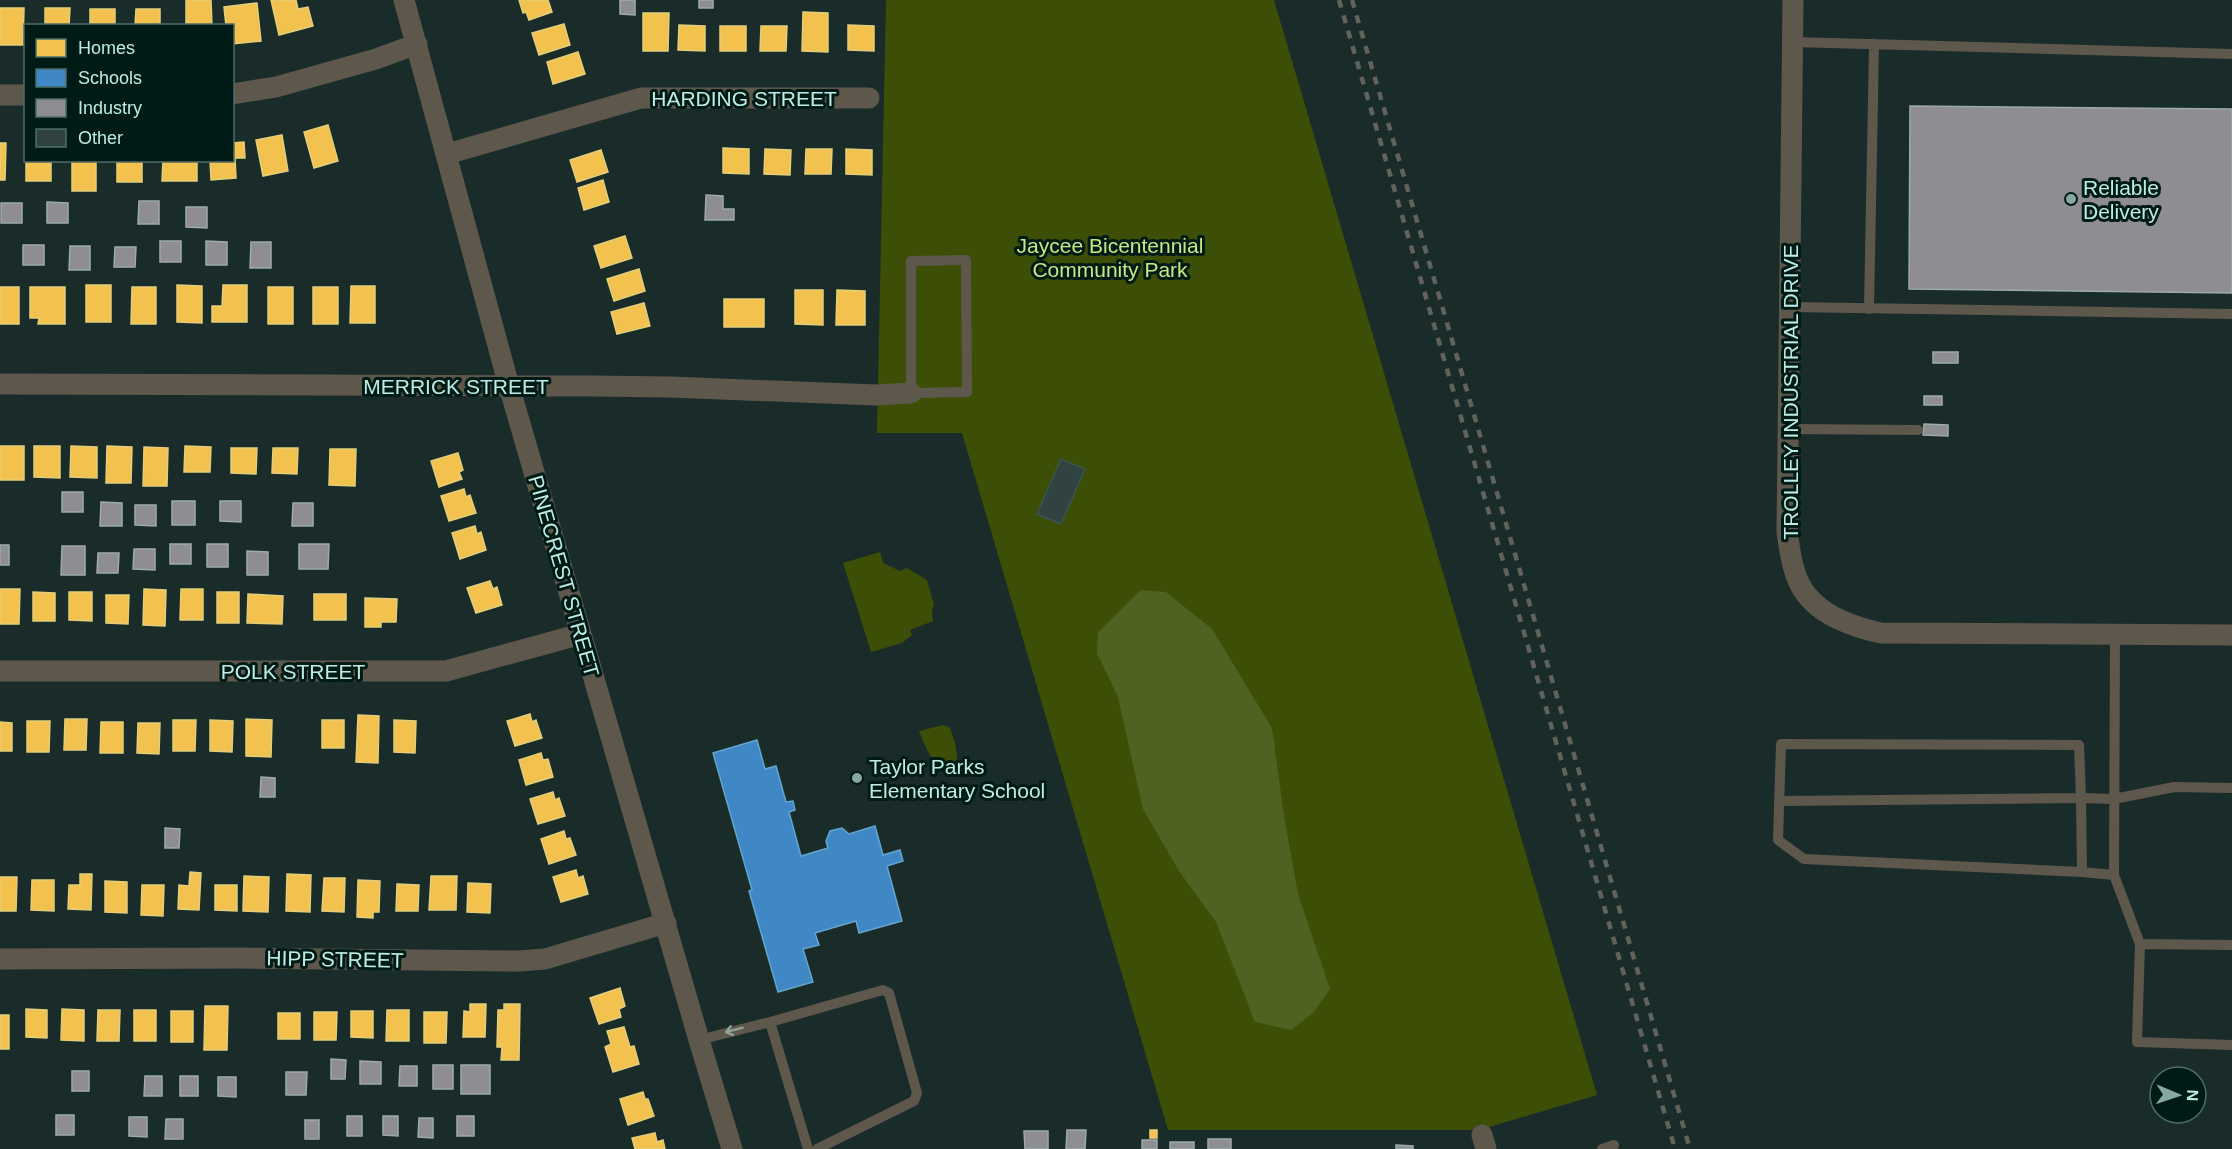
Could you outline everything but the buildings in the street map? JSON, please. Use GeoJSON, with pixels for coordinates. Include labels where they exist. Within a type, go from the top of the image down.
{"type":"FeatureCollection","features":[{"type":"Feature","properties":{"kind":"street","name":"PINECREST STREET"},"geometry":{"type":"LineString","coordinates":[[404,0],[509,386],[732,1149]]}},
{"type":"Feature","properties":{"kind":"street","name":"TROLLEY INDUSTRIAL DRIVE"},"geometry":{"type":"LineString","coordinates":[[1793,0],[1787,532],[1792,563],[1810,602],[1825,612],[1864,630],[1881,633],[2232,635]]}},
{"type":"Feature","properties":{"kind":"street"},"geometry":{"type":"LineString","coordinates":[[234,94],[276,87],[376,59],[417,44]]}},
{"type":"Feature","properties":{"kind":"street"},"geometry":{"type":"LineString","coordinates":[[0,95],[24,95]]}},
{"type":"Feature","properties":{"kind":"street","name":"HARDING STREET"},"geometry":{"type":"LineString","coordinates":[[447,154],[641,98],[869,98]]}},
{"type":"Feature","properties":{"kind":"street","name":"MERRICK STREET"},"geometry":{"type":"LineString","coordinates":[[0,384],[670,387],[876,395],[911,393]]}},
{"type":"Feature","properties":{"kind":"street","name":"POLK STREET"},"geometry":{"type":"LineString","coordinates":[[0,671],[446,671],[581,634]]}},
{"type":"Feature","properties":{"kind":"street","name":"HIPP STREET"},"geometry":{"type":"LineString","coordinates":[[0,959],[526,961],[545,959],[666,923]]}},
{"type":"Feature","properties":{"kind":"lane"},"geometry":{"type":"LineString","coordinates":[[1793,42],[2232,54]]}},
{"type":"Feature","properties":{"kind":"lane"},"geometry":{"type":"LineString","coordinates":[[1869,309],[1874,44]]}},
{"type":"Feature","properties":{"kind":"lane"},"geometry":{"type":"LineString","coordinates":[[966,260],[967,392],[911,393],[911,261],[966,260]]}},
{"type":"Feature","properties":{"kind":"lane"},"geometry":{"type":"LineString","coordinates":[[1790,308],[2232,314]]}},
{"type":"Feature","properties":{"kind":"lane"},"geometry":{"type":"LineString","coordinates":[[1788,429],[1918,430]]}},
{"type":"Feature","properties":{"kind":"lane"},"geometry":{"type":"LineString","coordinates":[[2115,634],[2114,875],[2140,944],[2137,1042],[2232,1045]]}},
{"type":"Feature","properties":{"kind":"lane"},"geometry":{"type":"LineString","coordinates":[[2082,872],[2079,745],[1781,744],[1778,840],[1804,859],[2114,875]]}},
{"type":"Feature","properties":{"kind":"lane"},"geometry":{"type":"LineString","coordinates":[[1779,801],[2114,799],[2174,787],[2232,788]]}},
{"type":"Feature","properties":{"kind":"lane"},"geometry":{"type":"LineString","coordinates":[[2140,944],[2232,945]]}},
{"type":"Feature","properties":{"kind":"lane"},"geometry":{"type":"LineString","coordinates":[[699,1040],[770,1023],[883,990],[889,993],[917,1093],[916,1097],[914,1101],[817,1149]]}},
{"type":"Feature","properties":{"kind":"lane"},"geometry":{"type":"LineString","coordinates":[[770,1023],[808,1149]]}},
{"type":"Feature","properties":{"kind":"lane"},"geometry":{"type":"LineString","coordinates":[[1602,1149],[1614,1145]]}},
{"type":"Feature","properties":{"kind":"green space","name":"Jaycee Bicentennial Community Park"},"geometry":{"type":"Polygon","coordinates":[[[886,0],[1274,0],[1597,1095],[1479,1130],[1168,1130],[962,433],[877,433],[886,0]]]}},
{"type":"Feature","properties":{"kind":"green space"},"geometry":{"type":"Polygon","coordinates":[[[880,552],[883,563],[900,571],[907,568],[927,580],[934,605],[933,621],[910,630],[912,635],[902,643],[871,652],[843,563],[880,552]]]}},
{"type":"Feature","properties":{"kind":"green space"},"geometry":{"type":"Polygon","coordinates":[[[1141,590],[1166,592],[1212,629],[1272,728],[1298,894],[1330,989],[1313,1013],[1291,1030],[1255,1022],[1216,922],[1179,871],[1143,809],[1118,697],[1097,653],[1098,632],[1141,590]]]}},
{"type":"Feature","properties":{"kind":"green space"},"geometry":{"type":"Polygon","coordinates":[[[943,725],[950,728],[955,744],[957,760],[955,771],[941,766],[931,757],[919,731],[943,725]]]}},
{"type":"Feature","properties":{"kind":"railway"},"geometry":{"type":"LineString","coordinates":[[1339,0],[1675,1149]]}},
{"type":"Feature","properties":{"kind":"railway"},"geometry":{"type":"LineString","coordinates":[[1352,0],[1690,1149]]}},
{"type":"Feature","properties":{"kind":"place","name":"Reliable Delivery"},"geometry":{"type":"Point","coordinates":[2071,199]}},
{"type":"Feature","properties":{"kind":"place","name":"Taylor Parks Elementary School"},"geometry":{"type":"Point","coordinates":[857,778]}}]}
